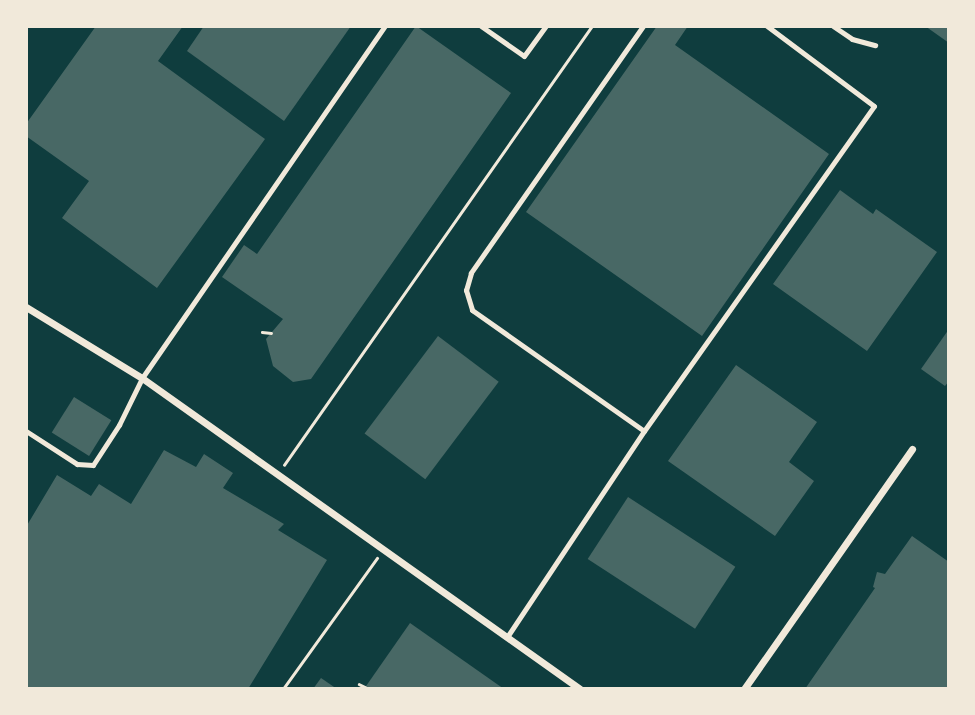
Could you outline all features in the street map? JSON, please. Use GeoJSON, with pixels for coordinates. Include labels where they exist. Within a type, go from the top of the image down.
{"type":"FeatureCollection","features":[{"type":"Feature","properties":{"kind":"street"},"geometry":{"type":"LineString","coordinates":[[26,307],[142,378],[580,689]]}},
{"type":"Feature","properties":{"kind":"street"},"geometry":{"type":"LineString","coordinates":[[744,689],[912,449]]}},
{"type":"Feature","properties":{"kind":"lane"},"geometry":{"type":"LineString","coordinates":[[26,431],[77,464],[93,465],[119,425],[142,378],[385,26]]}},
{"type":"Feature","properties":{"kind":"lane"},"geometry":{"type":"LineString","coordinates":[[481,26],[524,56],[546,26]]}},
{"type":"Feature","properties":{"kind":"lane"},"geometry":{"type":"LineString","coordinates":[[643,26],[471,274],[466,290],[472,310],[644,431]]}},
{"type":"Feature","properties":{"kind":"lane"},"geometry":{"type":"LineString","coordinates":[[507,637],[644,431],[874,106],[767,26]]}},
{"type":"Feature","properties":{"kind":"lane"},"geometry":{"type":"LineString","coordinates":[[833,26],[852,39],[875,45]]}},
{"type":"Feature","properties":{"kind":"path"},"geometry":{"type":"LineString","coordinates":[[278,474],[592,26]]}},
{"type":"Feature","properties":{"kind":"path"},"geometry":{"type":"LineString","coordinates":[[262,332],[271,333]]}},
{"type":"Feature","properties":{"kind":"path"},"geometry":{"type":"LineString","coordinates":[[283,689],[383,549]]}},
{"type":"Feature","properties":{"kind":"path"},"geometry":{"type":"LineString","coordinates":[[359,684],[365,687]]}},
{"type":"Feature","properties":{"kind":"building"},"geometry":{"type":"Polygon","coordinates":[[[96,26],[183,26],[158,61],[265,139],[157,288],[62,218],[89,181],[26,136],[26,124],[96,26]]]}},
{"type":"Feature","properties":{"kind":"building"},"geometry":{"type":"Polygon","coordinates":[[[204,26],[351,26],[284,121],[187,51],[204,26]]]}},
{"type":"Feature","properties":{"kind":"building"},"geometry":{"type":"Polygon","coordinates":[[[416,26],[511,93],[311,379],[293,382],[273,366],[266,339],[283,319],[222,277],[244,245],[257,254],[416,26]]]}},
{"type":"Feature","properties":{"kind":"building"},"geometry":{"type":"Polygon","coordinates":[[[657,26],[688,26],[675,45],[829,154],[702,336],[526,212],[657,26]]]}},
{"type":"Feature","properties":{"kind":"building"},"geometry":{"type":"Polygon","coordinates":[[[925,26],[949,26],[949,43],[925,26]]]}},
{"type":"Feature","properties":{"kind":"building"},"geometry":{"type":"Polygon","coordinates":[[[840,190],[873,214],[876,209],[937,252],[867,351],[773,284],[840,190]]]}},
{"type":"Feature","properties":{"kind":"building"},"geometry":{"type":"Polygon","coordinates":[[[949,329],[949,381],[945,386],[921,369],[949,329]]]}},
{"type":"Feature","properties":{"kind":"building"},"geometry":{"type":"Polygon","coordinates":[[[438,336],[499,382],[425,479],[365,433],[438,336]]]}},
{"type":"Feature","properties":{"kind":"building"},"geometry":{"type":"Polygon","coordinates":[[[736,365],[817,422],[789,462],[814,481],[775,536],[668,461],[736,365]]]}},
{"type":"Feature","properties":{"kind":"building"},"geometry":{"type":"Polygon","coordinates":[[[74,397],[111,420],[89,456],[52,433],[74,397]]]}},
{"type":"Feature","properties":{"kind":"building"},"geometry":{"type":"Polygon","coordinates":[[[164,450],[196,467],[204,454],[233,473],[223,488],[284,524],[278,530],[327,560],[248,689],[26,689],[26,527],[57,475],[91,496],[99,484],[131,504],[164,450]]]}},
{"type":"Feature","properties":{"kind":"building"},"geometry":{"type":"Polygon","coordinates":[[[628,497],[735,567],[695,629],[588,559],[628,497]]]}},
{"type":"Feature","properties":{"kind":"building"},"geometry":{"type":"Polygon","coordinates":[[[912,536],[949,562],[949,689],[805,689],[875,588],[873,587],[877,572],[885,574],[912,536]]]}},
{"type":"Feature","properties":{"kind":"building"},"geometry":{"type":"Polygon","coordinates":[[[410,623],[504,689],[364,689],[410,623]]]}},
{"type":"Feature","properties":{"kind":"building"},"geometry":{"type":"Polygon","coordinates":[[[321,678],[337,689],[313,689],[321,678]]]}}]}
